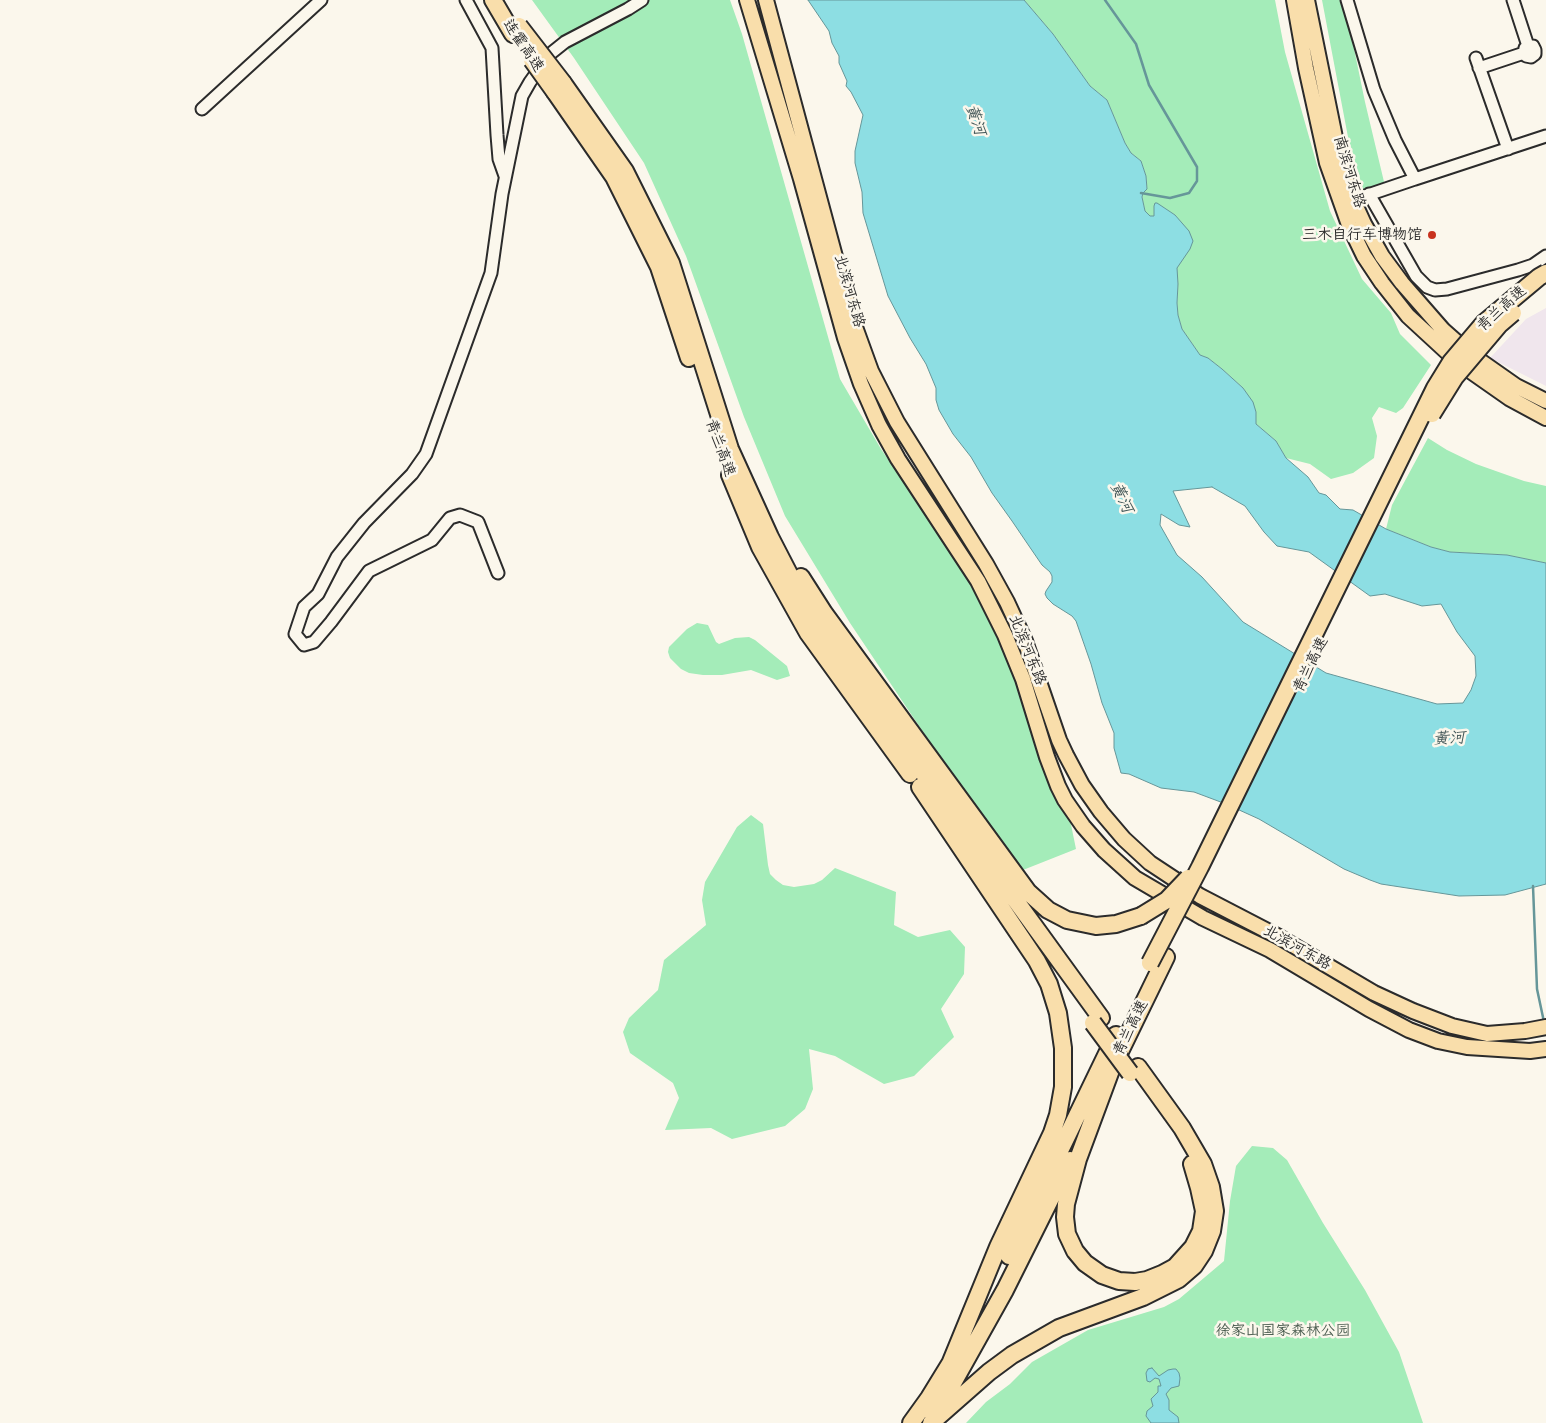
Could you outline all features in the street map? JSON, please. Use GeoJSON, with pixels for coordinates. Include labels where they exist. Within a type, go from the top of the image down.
{"type":"FeatureCollection","features":[{"type":"Feature","properties":{"kind":"highway","name":"连霍高速"},"geometry":{"type":"LineString","coordinates":[[493,0],[559,88]]}},
{"type":"Feature","properties":{"kind":"highway","name":"连霍高速"},"geometry":{"type":"LineString","coordinates":[[506,0],[516,30]]}},
{"type":"Feature","properties":{"kind":"highway","name":"青兰高速"},"geometry":{"type":"LineString","coordinates":[[559,88],[625,172],[671,263],[730,449],[759,512]]}},
{"type":"Feature","properties":{"kind":"highway","name":"青兰高速"},"geometry":{"type":"LineString","coordinates":[[559,88],[614,177],[660,267],[720,452],[760,548],[808,633],[920,787]]}},
{"type":"Feature","properties":{"kind":"highway","name":"青兰高速"},"geometry":{"type":"LineString","coordinates":[[1205,857],[1435,388],[1450,362],[1484,323],[1546,273]]}},
{"type":"Feature","properties":{"kind":"highway","name":"青兰高速"},"geometry":{"type":"LineString","coordinates":[[1111,1070],[1158,960],[1298,692],[1426,424],[1455,377],[1499,325],[1546,286]]}},
{"type":"Feature","properties":{"kind":"highway"},"geometry":{"type":"LineString","coordinates":[[759,512],[824,613],[1028,892],[1048,910],[1067,920],[1096,926],[1116,924],[1141,916],[1167,900],[1179,889],[1205,857]]}},
{"type":"Feature","properties":{"kind":"highway"},"geometry":{"type":"LineString","coordinates":[[759,512],[802,600],[826,639],[1097,1021]]}},
{"type":"Feature","properties":{"kind":"highway"},"geometry":{"type":"LineString","coordinates":[[920,787],[1134,1070],[1182,1128],[1203,1164],[1211,1187],[1215,1212],[1212,1231],[1204,1251],[1194,1266],[1179,1279],[1143,1296],[1059,1328],[1012,1354],[932,1423]]}},
{"type":"Feature","properties":{"kind":"highway"},"geometry":{"type":"LineString","coordinates":[[920,787],[1037,961],[1049,984],[1058,1013],[1063,1048],[1063,1087],[1058,1115],[1052,1133],[998,1247],[966,1321],[950,1364]]}},
{"type":"Feature","properties":{"kind":"highway"},"geometry":{"type":"LineString","coordinates":[[911,1423],[950,1364],[995,1286],[1158,960],[1205,857]]}},
{"type":"Feature","properties":{"kind":"highway"},"geometry":{"type":"LineString","coordinates":[[1111,1070],[1078,1159],[1066,1204],[1065,1217],[1067,1234],[1076,1252],[1085,1263],[1102,1276],[1119,1281],[1135,1282],[1155,1277],[1175,1267],[1193,1247],[1201,1231],[1204,1211],[1193,1166],[1134,1070]]}},
{"type":"Feature","properties":{"kind":"highway"},"geometry":{"type":"LineString","coordinates":[[924,1423],[948,1392],[1005,1290],[1066,1168],[1111,1070]]}},
{"type":"Feature","properties":{"kind":"main road","name":"北滨河东路"},"geometry":{"type":"LineString","coordinates":[[747,0],[801,179],[845,338],[861,384],[879,425],[898,460],[978,581],[1005,635],[1023,679],[1058,786],[1083,826],[1104,850],[1135,878],[1203,918],[1270,950],[1369,1009],[1409,1030],[1438,1041],[1466,1047],[1544,1049]]}},
{"type":"Feature","properties":{"kind":"main road","name":"北滨河东路"},"geometry":{"type":"LineString","coordinates":[[766,0],[851,316],[867,362],[897,422],[986,564],[1007,602],[1025,641],[1059,740],[1074,770],[1101,812],[1150,863],[1200,896],[1279,937],[1374,993],[1452,1026],[1487,1034],[1536,1029]]}},
{"type":"Feature","properties":{"kind":"main road","name":"南滨河东路"},"geometry":{"type":"LineString","coordinates":[[1294,0],[1306,68],[1327,163],[1348,225],[1364,256],[1408,316],[1459,363],[1509,398],[1546,418]]}},
{"type":"Feature","properties":{"kind":"main road","name":"南滨河东路"},"geometry":{"type":"LineString","coordinates":[[1307,0],[1340,162],[1353,200],[1382,256],[1436,323],[1476,358],[1516,386],[1546,401]]}},
{"type":"Feature","properties":{"kind":"street"},"geometry":{"type":"LineString","coordinates":[[202,109],[321,0]]}},
{"type":"Feature","properties":{"kind":"street"},"geometry":{"type":"LineString","coordinates":[[466,0],[492,48],[499,159],[506,178]]}},
{"type":"Feature","properties":{"kind":"street"},"geometry":{"type":"LineString","coordinates":[[498,573],[478,522],[460,515],[450,518],[432,540],[369,571],[314,642],[304,645],[295,634],[304,607],[318,594],[337,557],[364,523],[412,474],[426,454],[491,273],[506,178],[522,96],[550,54],[565,42],[642,0]]}},
{"type":"Feature","properties":{"kind":"street"},"geometry":{"type":"LineString","coordinates":[[1347,0],[1374,90],[1395,140],[1415,179]]}},
{"type":"Feature","properties":{"kind":"street"},"geometry":{"type":"LineString","coordinates":[[1508,149],[1477,63],[1533,50],[1513,0]]}},
{"type":"Feature","properties":{"kind":"street"},"geometry":{"type":"LineString","coordinates":[[1353,200],[1546,136]]}},
{"type":"Feature","properties":{"kind":"street"},"geometry":{"type":"LineString","coordinates":[[1369,194],[1416,276],[1427,287],[1435,290],[1447,289],[1533,265],[1546,256]]}},
{"type":"Feature","properties":{"kind":"shaded area"},"geometry":{"type":"Polygon","coordinates":[[[1546,308],[1546,386],[1490,358],[1526,319],[1546,308]]]}},
{"type":"Feature","properties":{"kind":"green space"},"geometry":{"type":"Polygon","coordinates":[[[532,0],[730,0],[742,34],[840,379],[881,449],[949,549],[998,631],[1065,795],[1076,849],[1023,870],[925,735],[850,623],[785,516],[744,417],[686,256],[644,163],[574,58],[532,0]]]}},
{"type":"Feature","properties":{"kind":"green space"},"geometry":{"type":"Polygon","coordinates":[[[1024,0],[1275,0],[1285,52],[1330,211],[1362,279],[1391,313],[1400,334],[1431,365],[1403,408],[1396,413],[1379,407],[1372,418],[1377,436],[1374,458],[1353,473],[1331,479],[1310,464],[1286,458],[1276,441],[1256,424],[1256,412],[1243,388],[1208,358],[1200,355],[1182,329],[1178,315],[1178,284],[1176,275],[1178,219],[1159,205],[1154,216],[1150,216],[1145,211],[1142,197],[1147,189],[1146,176],[1141,161],[1131,153],[1125,143],[1107,100],[1090,86],[1053,34],[1024,0]]]}},
{"type":"Feature","properties":{"kind":"green space"},"geometry":{"type":"Polygon","coordinates":[[[1322,0],[1344,0],[1385,186],[1363,189],[1348,137],[1322,0]]]}},
{"type":"Feature","properties":{"kind":"green space"},"geometry":{"type":"Polygon","coordinates":[[[1428,438],[1447,450],[1476,464],[1524,481],[1546,486],[1546,563],[1507,555],[1450,552],[1431,547],[1386,529],[1392,505],[1428,438]]]}},
{"type":"Feature","properties":{"kind":"green space"},"geometry":{"type":"Polygon","coordinates":[[[697,623],[708,625],[716,642],[719,644],[735,638],[749,637],[755,640],[787,666],[790,676],[777,680],[751,670],[722,675],[703,675],[689,673],[681,669],[670,658],[669,647],[687,629],[697,623]]]}},
{"type":"Feature","properties":{"kind":"green space"},"geometry":{"type":"Polygon","coordinates":[[[751,815],[763,824],[770,874],[783,885],[794,887],[814,884],[822,880],[835,868],[896,892],[894,925],[918,937],[950,930],[965,947],[964,974],[941,1009],[954,1037],[914,1076],[884,1084],[835,1056],[809,1049],[813,1089],[805,1109],[785,1126],[732,1139],[711,1128],[665,1130],[679,1098],[673,1083],[630,1053],[623,1032],[629,1018],[658,990],[664,960],[706,925],[702,900],[705,882],[737,827],[751,815]]]}},
{"type":"Feature","properties":{"kind":"green space","name":"徐家山国家森林公园"},"geometry":{"type":"Polygon","coordinates":[[[1252,1146],[1273,1148],[1287,1160],[1323,1223],[1365,1290],[1399,1352],[1423,1423],[966,1423],[986,1402],[1010,1384],[1032,1362],[1088,1330],[1164,1307],[1179,1299],[1224,1261],[1230,1201],[1236,1166],[1252,1146]]]}},
{"type":"Feature","properties":{"kind":"water","name":"黄河"},"geometry":{"type":"Polygon","coordinates":[[[808,0],[1024,0],[1053,34],[1090,86],[1107,100],[1125,143],[1131,153],[1141,161],[1146,176],[1147,189],[1142,197],[1145,211],[1150,216],[1154,216],[1154,206],[1157,203],[1175,215],[1189,231],[1193,241],[1177,268],[1177,303],[1182,329],[1200,355],[1208,358],[1243,388],[1253,402],[1256,412],[1256,424],[1276,441],[1286,458],[1308,477],[1319,493],[1326,495],[1340,509],[1353,510],[1386,529],[1431,547],[1450,552],[1507,555],[1546,563],[1546,884],[1505,895],[1459,896],[1381,884],[1344,869],[1259,819],[1226,804],[1194,792],[1161,788],[1129,774],[1121,773],[1114,748],[1114,733],[1102,703],[1076,621],[1047,598],[1045,594],[1052,582],[1050,572],[1042,565],[992,493],[971,457],[953,434],[939,410],[936,400],[936,388],[926,364],[888,296],[863,213],[862,192],[855,163],[855,151],[863,115],[846,86],[847,81],[829,31],[808,0]],[[1212,487],[1173,491],[1190,527],[1179,525],[1161,514],[1160,525],[1177,555],[1202,577],[1243,622],[1326,673],[1437,704],[1463,703],[1471,690],[1476,676],[1475,656],[1457,632],[1441,604],[1422,606],[1385,594],[1370,596],[1309,552],[1277,546],[1245,506],[1212,487]]]}},
{"type":"Feature","properties":{"kind":"water"},"geometry":{"type":"Polygon","coordinates":[[[1152,1368],[1159,1376],[1173,1369],[1176,1369],[1179,1373],[1179,1386],[1171,1388],[1166,1394],[1169,1400],[1169,1410],[1178,1417],[1179,1423],[1151,1423],[1146,1416],[1147,1411],[1153,1406],[1151,1399],[1158,1392],[1158,1386],[1161,1386],[1159,1379],[1155,1378],[1150,1382],[1147,1381],[1146,1373],[1148,1369],[1152,1368]]]}},
{"type":"Feature","properties":{"kind":"waterway"},"geometry":{"type":"LineString","coordinates":[[1105,0],[1136,44],[1149,85],[1197,167],[1197,181],[1189,193],[1170,198],[1141,193]]}},
{"type":"Feature","properties":{"kind":"waterway"},"geometry":{"type":"LineString","coordinates":[[1533,886],[1537,989],[1544,1022]]}},
{"type":"Feature","properties":{"kind":"place","name":"三木自行车博物馆"},"geometry":{"type":"Point","coordinates":[1432,235]}}]}
